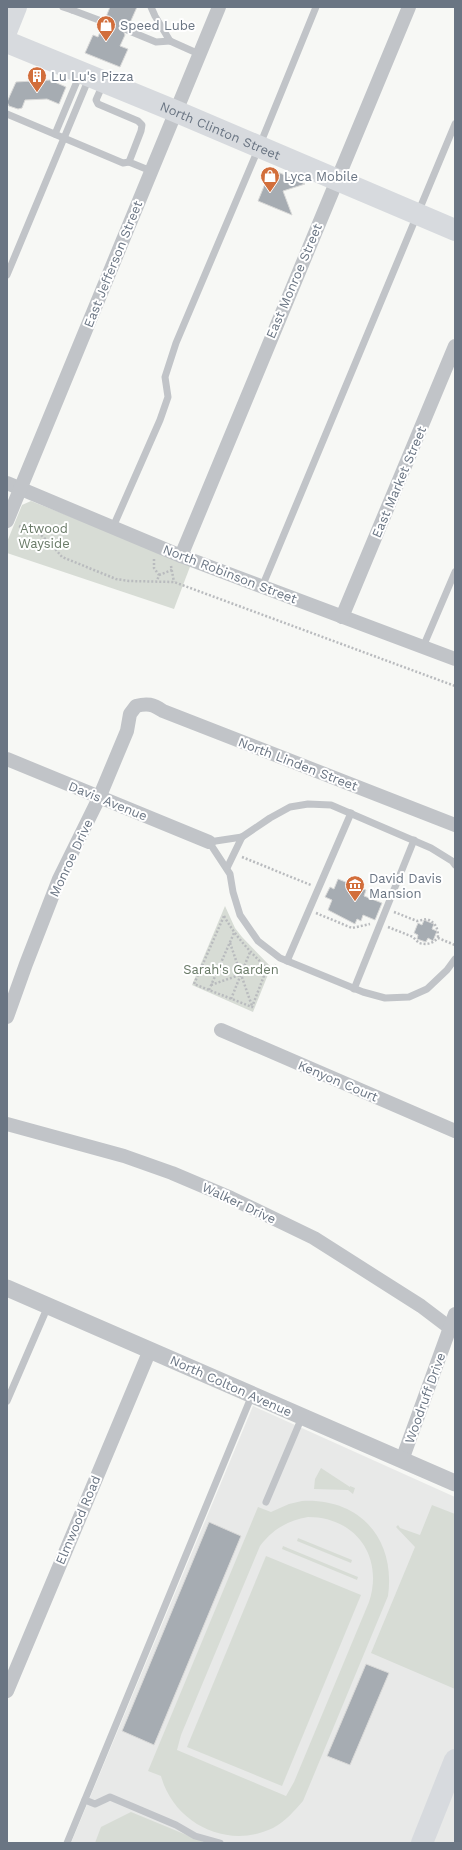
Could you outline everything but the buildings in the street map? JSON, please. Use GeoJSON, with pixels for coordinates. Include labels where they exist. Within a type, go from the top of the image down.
{"type":"FeatureCollection","features":[{"type":"Feature","properties":{"kind":"main road"},"geometry":{"type":"LineString","coordinates":[[7,32],[17,7]]}},
{"type":"Feature","properties":{"kind":"main road","name":"North Clinton Street"},"geometry":{"type":"LineString","coordinates":[[7,42],[176,111],[455,230]]}},
{"type":"Feature","properties":{"kind":"main road"},"geometry":{"type":"LineString","coordinates":[[422,1843],[455,1760]]}},
{"type":"Feature","properties":{"kind":"street","name":"East Jefferson Street"},"geometry":{"type":"LineString","coordinates":[[10,522],[20,488],[218,7]]}},
{"type":"Feature","properties":{"kind":"street","name":"East Monroe Street"},"geometry":{"type":"LineString","coordinates":[[181,556],[409,7]]}},
{"type":"Feature","properties":{"kind":"street","name":"East Market Street"},"geometry":{"type":"LineString","coordinates":[[342,618],[455,346]]}},
{"type":"Feature","properties":{"kind":"street","name":"North Robinson Street"},"geometry":{"type":"LineString","coordinates":[[7,483],[181,556],[342,618],[455,659]]}},
{"type":"Feature","properties":{"kind":"street","name":"Monroe Drive"},"geometry":{"type":"LineString","coordinates":[[7,1017],[59,879],[99,798],[127,731],[130,714],[136,706],[142,704]]}},
{"type":"Feature","properties":{"kind":"street","name":"North Linden Street"},"geometry":{"type":"LineString","coordinates":[[142,704],[157,706],[163,710],[455,825]]}},
{"type":"Feature","properties":{"kind":"street","name":"Davis Avenue"},"geometry":{"type":"LineString","coordinates":[[7,759],[209,842]]}},
{"type":"Feature","properties":{"kind":"street","name":"Kenyon Court"},"geometry":{"type":"LineString","coordinates":[[221,1030],[455,1131]]}},
{"type":"Feature","properties":{"kind":"street","name":"Walker Drive"},"geometry":{"type":"LineString","coordinates":[[7,1124],[124,1156],[172,1173],[231,1198],[314,1238],[409,1298],[450,1328]]}},
{"type":"Feature","properties":{"kind":"street","name":"North Colton Avenue"},"geometry":{"type":"LineString","coordinates":[[7,1288],[455,1483]]}},
{"type":"Feature","properties":{"kind":"street","name":"Woodruff Drive"},"geometry":{"type":"LineString","coordinates":[[402,1460],[455,1314]]}},
{"type":"Feature","properties":{"kind":"street","name":"Elmwood Road"},"geometry":{"type":"LineString","coordinates":[[7,1690],[150,1350]]}},
{"type":"Feature","properties":{"kind":"lane"},"geometry":{"type":"LineString","coordinates":[[63,7],[72,9],[104,22]]}},
{"type":"Feature","properties":{"kind":"lane"},"geometry":{"type":"LineString","coordinates":[[151,7],[170,41]]}},
{"type":"Feature","properties":{"kind":"lane"},"geometry":{"type":"LineString","coordinates":[[113,527],[160,420],[168,397],[165,378],[176,343],[259,147],[316,7]]}},
{"type":"Feature","properties":{"kind":"lane"},"geometry":{"type":"LineString","coordinates":[[127,30],[156,42],[170,41],[199,54]]}},
{"type":"Feature","properties":{"kind":"lane"},"geometry":{"type":"LineString","coordinates":[[55,134],[92,77]]}},
{"type":"Feature","properties":{"kind":"lane"},"geometry":{"type":"LineString","coordinates":[[7,275],[64,138],[92,77]]}},
{"type":"Feature","properties":{"kind":"lane"},"geometry":{"type":"LineString","coordinates":[[92,77],[98,104],[138,121],[142,125],[129,162]]}},
{"type":"Feature","properties":{"kind":"lane"},"geometry":{"type":"LineString","coordinates":[[7,114],[123,163],[129,162],[151,172]]}},
{"type":"Feature","properties":{"kind":"lane"},"geometry":{"type":"LineString","coordinates":[[262,587],[455,124]]}},
{"type":"Feature","properties":{"kind":"lane"},"geometry":{"type":"LineString","coordinates":[[424,647],[455,572]]}},
{"type":"Feature","properties":{"kind":"lane"},"geometry":{"type":"LineString","coordinates":[[455,865],[452,861],[431,848],[331,805],[308,804],[290,808],[270,818],[242,837],[209,842],[227,868],[240,915],[258,941],[280,958],[354,989],[385,998],[409,997],[427,989],[447,970],[455,959]]}},
{"type":"Feature","properties":{"kind":"lane"},"geometry":{"type":"LineString","coordinates":[[287,961],[350,813]]}},
{"type":"Feature","properties":{"kind":"lane"},"geometry":{"type":"LineString","coordinates":[[227,868],[242,837]]}},
{"type":"Feature","properties":{"kind":"lane"},"geometry":{"type":"LineString","coordinates":[[354,989],[414,840]]}},
{"type":"Feature","properties":{"kind":"lane"},"geometry":{"type":"LineString","coordinates":[[7,1401],[48,1306]]}},
{"type":"Feature","properties":{"kind":"lane"},"geometry":{"type":"LineString","coordinates":[[67,1843],[252,1395]]}},
{"type":"Feature","properties":{"kind":"lane"},"geometry":{"type":"LineString","coordinates":[[266,1502],[302,1417]]}},
{"type":"Feature","properties":{"kind":"lane"},"geometry":{"type":"LineString","coordinates":[[85,1800],[95,1804],[110,1797],[176,1825],[195,1836],[220,1843]]}},
{"type":"Feature","properties":{"kind":"path"},"geometry":{"type":"LineString","coordinates":[[10,522],[41,535],[62,557],[116,579],[129,581],[157,580],[174,582],[455,686]]}},
{"type":"Feature","properties":{"kind":"path"},"geometry":{"type":"LineString","coordinates":[[155,544],[154,568],[158,575],[157,580]]}},
{"type":"Feature","properties":{"kind":"path"},"geometry":{"type":"LineString","coordinates":[[158,575],[172,570]]}},
{"type":"Feature","properties":{"kind":"path"},"geometry":{"type":"LineString","coordinates":[[234,854],[318,888]]}},
{"type":"Feature","properties":{"kind":"path"},"geometry":{"type":"LineString","coordinates":[[386,909],[417,921],[427,919],[434,922],[438,931],[438,938]]}},
{"type":"Feature","properties":{"kind":"path"},"geometry":{"type":"LineString","coordinates":[[224,916],[234,933],[250,952],[268,968],[252,1006],[194,984],[224,916]]}},
{"type":"Feature","properties":{"kind":"path"},"geometry":{"type":"LineString","coordinates":[[209,990],[234,933]]}},
{"type":"Feature","properties":{"kind":"path"},"geometry":{"type":"LineString","coordinates":[[230,943],[252,1006]]}},
{"type":"Feature","properties":{"kind":"path"},"geometry":{"type":"LineString","coordinates":[[231,999],[250,952]]}},
{"type":"Feature","properties":{"kind":"path"},"geometry":{"type":"LineString","coordinates":[[211,986],[265,966]]}},
{"type":"Feature","properties":{"kind":"shaded area"},"geometry":{"type":"Polygon","coordinates":[[[253,1406],[455,1497],[455,1843],[71,1843],[253,1406]]]}},
{"type":"Feature","properties":{"kind":"green space","name":"Atwood Wayside"},"geometry":{"type":"Polygon","coordinates":[[[31,501],[191,564],[174,609],[7,553],[7,542],[22,505],[31,501]]]}},
{"type":"Feature","properties":{"kind":"green space","name":"Sarah's Garden"},"geometry":{"type":"Polygon","coordinates":[[[225,906],[235,928],[271,967],[253,1012],[192,985],[225,906]]]}},
{"type":"Feature","properties":{"kind":"green space"},"geometry":{"type":"Polygon","coordinates":[[[321,1468],[350,1487],[355,1488],[353,1494],[348,1490],[314,1489],[315,1479],[321,1468]]]}},
{"type":"Feature","properties":{"kind":"green space"},"geometry":{"type":"Polygon","coordinates":[[[302,1501],[323,1502],[341,1507],[357,1515],[370,1526],[380,1540],[386,1557],[389,1575],[388,1596],[303,1801],[286,1819],[273,1828],[256,1834],[238,1836],[221,1834],[205,1828],[190,1819],[178,1807],[168,1793],[161,1776],[148,1771],[258,1507],[271,1512],[289,1504],[302,1501]],[[308,1517],[287,1523],[275,1530],[260,1546],[181,1735],[177,1750],[286,1796],[294,1782],[369,1602],[373,1585],[373,1570],[369,1555],[362,1543],[352,1532],[340,1524],[325,1519],[308,1517]]]}},
{"type":"Feature","properties":{"kind":"green space"},"geometry":{"type":"Polygon","coordinates":[[[432,1505],[455,1514],[455,1689],[371,1653],[415,1547],[396,1527],[398,1525],[400,1528],[420,1535],[432,1505]]]}},
{"type":"Feature","properties":{"kind":"green space"},"geometry":{"type":"Polygon","coordinates":[[[298,1538],[352,1560],[351,1563],[297,1541],[298,1538]]]}},
{"type":"Feature","properties":{"kind":"green space"},"geometry":{"type":"Polygon","coordinates":[[[283,1546],[358,1577],[357,1580],[282,1549],[283,1546]]]}},
{"type":"Feature","properties":{"kind":"green space"},"geometry":{"type":"Polygon","coordinates":[[[266,1556],[361,1595],[282,1786],[187,1747],[266,1556]]]}},
{"type":"Feature","properties":{"kind":"green space"},"geometry":{"type":"Polygon","coordinates":[[[131,1812],[206,1843],[95,1843],[101,1827],[131,1812]]]}},
{"type":"Feature","properties":{"kind":"place","name":"Speed Lube"},"geometry":{"type":"Point","coordinates":[106,42]}},
{"type":"Feature","properties":{"kind":"place","name":"Lu Lu's Pizza"},"geometry":{"type":"Point","coordinates":[37,93]}},
{"type":"Feature","properties":{"kind":"place","name":"Lyca Mobile"},"geometry":{"type":"Point","coordinates":[270,193]}},
{"type":"Feature","properties":{"kind":"place","name":"David Davis Mansion"},"geometry":{"type":"Point","coordinates":[355,902]}}]}
